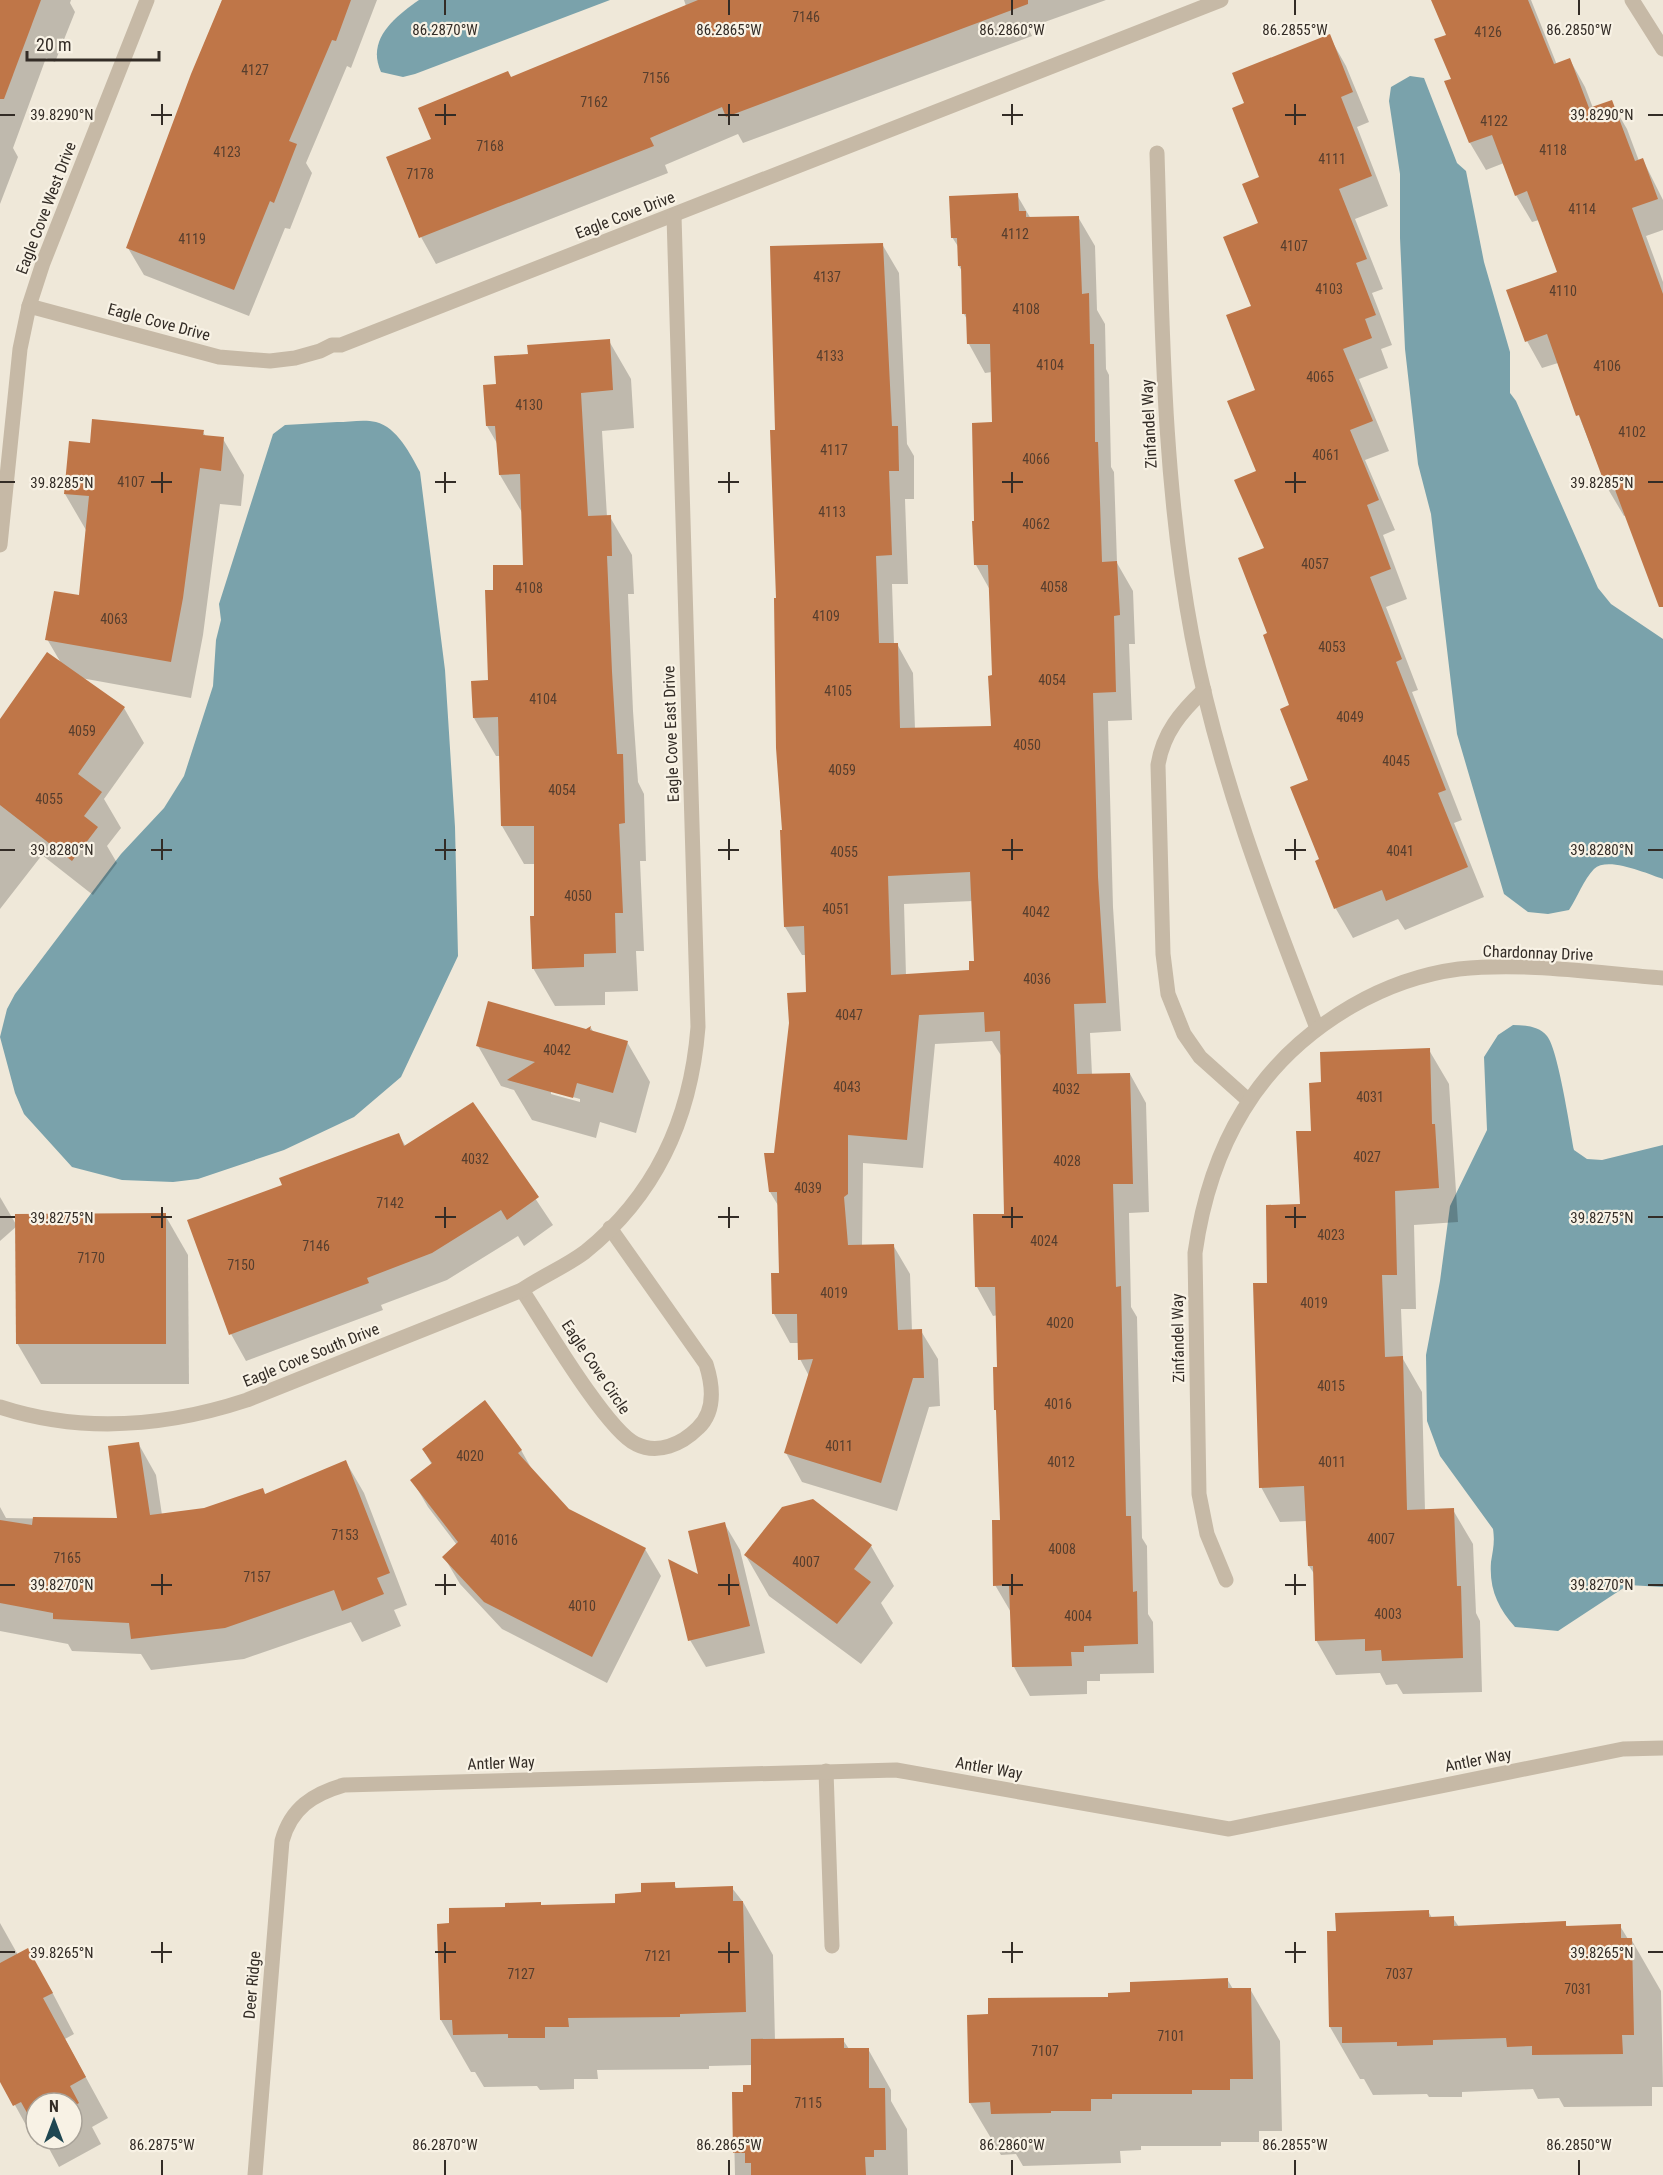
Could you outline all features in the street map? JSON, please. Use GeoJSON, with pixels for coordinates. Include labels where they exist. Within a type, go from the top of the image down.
{"type":"FeatureCollection","features":[{"type":"Feature","properties":{"kind":"street","name":"Eagle Cove West Drive"},"geometry":{"type":"LineString","coordinates":[[0,545],[20,349],[29,306],[43,263],[147,0]]}},
{"type":"Feature","properties":{"kind":"street","name":"Eagle Cove Drive"},"geometry":{"type":"LineString","coordinates":[[29,306],[219,357],[244,361],[295,358],[332,345],[341,345],[1221,0]]}},
{"type":"Feature","properties":{"kind":"street"},"geometry":{"type":"LineString","coordinates":[[1632,0],[1663,49]]}},
{"type":"Feature","properties":{"kind":"street","name":"Zinfandel Way"},"geometry":{"type":"LineString","coordinates":[[1157,153],[1170,477],[1183,580],[1204,690],[1243,832],[1317,1028],[1286,1055],[1248,1100],[1212,1175],[1200,1216],[1195,1253],[1199,1494],[1207,1534],[1226,1580]]}},
{"type":"Feature","properties":{"kind":"street","name":"Eagle Cove East Drive"},"geometry":{"type":"LineString","coordinates":[[610,1228],[644,1189],[675,1133],[694,1070],[698,1027],[674,216]]}},
{"type":"Feature","properties":{"kind":"street"},"geometry":{"type":"LineString","coordinates":[[1204,690],[1174,723],[1161,749],[1158,765],[1165,972],[1168,994],[1178,1020],[1200,1057],[1248,1100]]}},
{"type":"Feature","properties":{"kind":"street","name":"Chardonnay Drive"},"geometry":{"type":"LineString","coordinates":[[1317,1028],[1383,989],[1457,970],[1515,967],[1663,978]]}},
{"type":"Feature","properties":{"kind":"street","name":"Eagle Cove South Drive"},"geometry":{"type":"LineString","coordinates":[[0,1407],[100,1426],[122,1426],[206,1414],[247,1400],[522,1290],[586,1251],[610,1228]]}},
{"type":"Feature","properties":{"kind":"street","name":"Eagle Cove Circle"},"geometry":{"type":"LineString","coordinates":[[522,1290],[618,1430],[634,1444],[643,1447],[670,1447],[680,1444],[703,1424],[711,1404],[712,1384],[706,1364],[610,1228]]}},
{"type":"Feature","properties":{"kind":"street","name":"Antler Way"},"geometry":{"type":"LineString","coordinates":[[305,1804],[320,1792],[344,1785],[896,1770],[1229,1829],[1623,1749],[1663,1748]]}},
{"type":"Feature","properties":{"kind":"street"},"geometry":{"type":"LineString","coordinates":[[826,1772],[832,1946]]}},
{"type":"Feature","properties":{"kind":"street","name":"Deer Ridge"},"geometry":{"type":"LineString","coordinates":[[255,2175],[282,1841],[294,1815],[305,1804]]}},
{"type":"Feature","properties":{"kind":"water"},"geometry":{"type":"Polygon","coordinates":[[[419,0],[610,0],[415,74],[403,77],[381,72],[377,60],[380,39],[392,22],[419,0]]]}},
{"type":"Feature","properties":{"kind":"water"},"geometry":{"type":"Polygon","coordinates":[[[1410,76],[1424,78],[1457,163],[1466,171],[1484,262],[1510,352],[1510,393],[1516,401],[1598,588],[1611,604],[1663,639],[1663,879],[1628,867],[1600,865],[1587,878],[1569,910],[1548,914],[1528,912],[1504,894],[1457,734],[1431,514],[1418,464],[1405,349],[1400,238],[1400,174],[1389,101],[1391,87],[1410,76]]]}},
{"type":"Feature","properties":{"kind":"water"},"geometry":{"type":"Polygon","coordinates":[[[367,421],[384,425],[397,436],[403,442],[420,472],[445,670],[455,827],[458,956],[401,1077],[354,1117],[284,1150],[198,1179],[173,1182],[122,1180],[72,1167],[24,1114],[15,1093],[0,1037],[7,1009],[15,994],[121,854],[164,808],[184,776],[213,686],[216,640],[221,620],[219,604],[273,434],[285,425],[367,421]]]}},
{"type":"Feature","properties":{"kind":"water"},"geometry":{"type":"Polygon","coordinates":[[[1513,1025],[1540,1030],[1551,1044],[1567,1108],[1574,1150],[1587,1159],[1602,1160],[1663,1145],[1663,1587],[1628,1585],[1558,1631],[1515,1627],[1504,1613],[1493,1589],[1491,1562],[1493,1529],[1440,1456],[1427,1421],[1426,1355],[1440,1281],[1450,1206],[1487,1130],[1484,1057],[1498,1035],[1513,1025]]]}},
{"type":"Feature","properties":{"kind":"building"},"geometry":{"type":"Polygon","coordinates":[[[0,0],[41,0],[4,99],[0,99],[0,0]]]}},
{"type":"Feature","properties":{"kind":"building"},"geometry":{"type":"Polygon","coordinates":[[[222,0],[351,0],[336,41],[332,40],[289,141],[297,144],[274,203],[270,201],[234,290],[126,248],[191,74],[222,0]]]}},
{"type":"Feature","properties":{"kind":"building"},"geometry":{"type":"Polygon","coordinates":[[[698,0],[1028,0],[1028,4],[726,117],[722,107],[650,138],[654,146],[419,238],[386,157],[431,139],[418,108],[508,71],[511,77],[698,0]]]}},
{"type":"Feature","properties":{"kind":"building"},"geometry":{"type":"Polygon","coordinates":[[[1431,0],[1528,0],[1554,64],[1570,58],[1589,108],[1612,100],[1635,161],[1643,158],[1658,199],[1632,208],[1663,294],[1663,607],[1659,607],[1614,487],[1607,490],[1579,415],[1576,416],[1547,334],[1525,342],[1506,290],[1557,272],[1527,191],[1515,196],[1492,135],[1469,143],[1444,81],[1451,79],[1434,39],[1446,35],[1431,0]]]}},
{"type":"Feature","properties":{"kind":"building"},"geometry":{"type":"Polygon","coordinates":[[[1330,34],[1353,92],[1341,97],[1372,176],[1339,189],[1367,259],[1356,263],[1376,315],[1365,319],[1372,338],[1343,349],[1373,421],[1350,430],[1379,500],[1367,505],[1391,569],[1370,577],[1402,659],[1396,662],[1446,790],[1438,793],[1468,867],[1386,901],[1382,890],[1334,909],[1315,861],[1319,859],[1290,787],[1308,780],[1280,709],[1289,705],[1263,635],[1267,633],[1238,558],[1264,548],[1234,480],[1256,471],[1227,401],[1255,390],[1226,315],[1251,306],[1223,237],[1258,223],[1242,184],[1259,177],[1232,108],[1244,103],[1232,73],[1330,34]]]}},
{"type":"Feature","properties":{"kind":"building"},"geometry":{"type":"Polygon","coordinates":[[[1018,193],[1019,211],[1026,211],[1026,217],[1079,216],[1082,294],[1089,293],[1090,344],[1094,344],[1095,442],[1098,442],[1102,562],[1117,561],[1120,615],[1114,616],[1116,692],[1093,693],[1098,877],[1106,1003],[1074,1004],[1077,1074],[1130,1073],[1133,1184],[1113,1184],[1116,1287],[1121,1286],[1126,1516],[1131,1516],[1133,1592],[1137,1591],[1138,1644],[1084,1646],[1084,1652],[1071,1652],[1072,1666],[1012,1667],[1009,1585],[993,1586],[992,1520],[1000,1520],[993,1367],[997,1367],[995,1287],[975,1287],[973,1214],[1004,1214],[1000,1031],[985,1032],[984,1012],[919,1015],[907,1140],[848,1135],[848,1194],[844,1197],[848,1245],[894,1244],[898,1330],[922,1329],[924,1378],[913,1378],[881,1483],[784,1453],[813,1359],[798,1360],[797,1314],[772,1314],[771,1273],[779,1273],[777,1192],[769,1192],[764,1153],[774,1153],[789,1023],[787,993],[806,992],[804,926],[784,927],[780,830],[782,830],[776,748],[774,598],[776,598],[770,430],[775,430],[770,246],[883,243],[892,426],[898,426],[899,471],[889,471],[892,555],[876,556],[879,643],[898,643],[900,728],[991,726],[988,676],[992,675],[988,565],[974,565],[972,521],[974,521],[972,423],[992,422],[990,344],[967,344],[966,314],[962,314],[961,266],[958,266],[957,238],[951,238],[949,196],[1018,193]],[[970,872],[888,876],[891,975],[969,970],[969,961],[974,961],[970,872]]]}},
{"type":"Feature","properties":{"kind":"building"},"geometry":{"type":"Polygon","coordinates":[[[610,339],[613,390],[581,393],[588,516],[611,515],[612,556],[607,556],[617,754],[623,754],[625,823],[619,824],[623,913],[615,913],[616,953],[584,954],[584,967],[532,969],[530,916],[534,916],[534,826],[501,826],[498,717],[473,718],[471,681],[488,680],[485,590],[493,590],[493,565],[523,565],[520,474],[499,475],[495,426],[486,426],[483,385],[496,384],[494,356],[528,354],[527,345],[610,339]]]}},
{"type":"Feature","properties":{"kind":"building"},"geometry":{"type":"Polygon","coordinates":[[[92,419],[204,430],[203,435],[224,437],[221,471],[200,468],[183,598],[171,662],[45,640],[54,591],[79,595],[89,496],[64,494],[69,441],[90,443],[92,419]]]}},
{"type":"Feature","properties":{"kind":"building"},"geometry":{"type":"Polygon","coordinates":[[[47,652],[125,707],[78,774],[102,792],[84,816],[98,827],[72,861],[0,805],[0,719],[47,652]]]}},
{"type":"Feature","properties":{"kind":"building"},"geometry":{"type":"Polygon","coordinates":[[[488,1001],[586,1029],[591,1026],[590,1030],[628,1041],[613,1093],[577,1083],[573,1098],[507,1080],[535,1062],[476,1046],[488,1001]]]}},
{"type":"Feature","properties":{"kind":"building"},"geometry":{"type":"Polygon","coordinates":[[[1430,1048],[1432,1124],[1435,1124],[1439,1188],[1395,1191],[1397,1275],[1382,1275],[1385,1357],[1403,1356],[1407,1510],[1454,1508],[1457,1586],[1461,1586],[1463,1658],[1382,1661],[1381,1650],[1365,1651],[1365,1639],[1315,1641],[1313,1566],[1308,1566],[1304,1486],[1259,1488],[1253,1283],[1267,1283],[1266,1205],[1300,1204],[1296,1131],[1311,1131],[1309,1083],[1321,1082],[1320,1052],[1430,1048]]]}},
{"type":"Feature","properties":{"kind":"building"},"geometry":{"type":"Polygon","coordinates":[[[473,1102],[539,1197],[507,1220],[501,1210],[432,1253],[367,1278],[369,1283],[229,1335],[187,1220],[282,1185],[279,1178],[399,1133],[404,1146],[473,1102]]]}},
{"type":"Feature","properties":{"kind":"building"},"geometry":{"type":"Polygon","coordinates":[[[166,1213],[166,1344],[16,1344],[15,1214],[166,1213]]]}},
{"type":"Feature","properties":{"kind":"building"},"geometry":{"type":"Polygon","coordinates":[[[485,1400],[522,1450],[518,1453],[569,1509],[646,1548],[592,1657],[484,1602],[442,1557],[458,1542],[410,1480],[432,1463],[422,1449],[485,1400]]]}},
{"type":"Feature","properties":{"kind":"building"},"geometry":{"type":"Polygon","coordinates":[[[139,1442],[150,1515],[204,1508],[263,1488],[265,1494],[346,1460],[390,1573],[377,1578],[384,1594],[342,1611],[334,1590],[225,1628],[131,1639],[129,1623],[53,1619],[53,1613],[0,1603],[0,1520],[32,1525],[33,1517],[117,1518],[108,1446],[139,1442]]]}},
{"type":"Feature","properties":{"kind":"building"},"geometry":{"type":"Polygon","coordinates":[[[813,1499],[872,1545],[854,1569],[871,1582],[837,1624],[744,1555],[782,1507],[813,1499]]]}},
{"type":"Feature","properties":{"kind":"building"},"geometry":{"type":"Polygon","coordinates":[[[725,1522],[750,1626],[688,1641],[668,1559],[698,1574],[688,1531],[725,1522]]]}},
{"type":"Feature","properties":{"kind":"building"},"geometry":{"type":"Polygon","coordinates":[[[675,1882],[675,1888],[733,1886],[733,1901],[743,1901],[746,2012],[680,2014],[680,2017],[568,2018],[569,2027],[545,2027],[545,2038],[508,2038],[508,2034],[453,2035],[452,2020],[440,2020],[437,1924],[449,1923],[449,1908],[505,1907],[505,1903],[541,1902],[541,1905],[615,1903],[615,1894],[641,1892],[641,1883],[675,1882]]]}},
{"type":"Feature","properties":{"kind":"building"},"geometry":{"type":"Polygon","coordinates":[[[1429,1910],[1429,1917],[1454,1916],[1454,1926],[1566,1921],[1566,1926],[1621,1924],[1621,1938],[1632,1938],[1634,2035],[1622,2035],[1623,2054],[1532,2055],[1532,2046],[1507,2047],[1506,2038],[1433,2040],[1433,2045],[1397,2046],[1397,2042],[1342,2043],[1342,2027],[1329,2027],[1327,1931],[1336,1931],[1335,1913],[1429,1910]]]}},
{"type":"Feature","properties":{"kind":"building"},"geometry":{"type":"Polygon","coordinates":[[[28,1948],[53,1993],[43,1998],[86,2077],[70,2086],[73,2091],[24,2091],[24,2107],[21,2102],[13,2106],[0,2082],[0,1963],[28,1948]]]}},
{"type":"Feature","properties":{"kind":"building"},"geometry":{"type":"Polygon","coordinates":[[[1228,1978],[1228,1988],[1251,1988],[1253,2079],[1230,2079],[1230,2090],[1192,2090],[1192,2094],[1112,2094],[1112,2099],[1091,2099],[1091,2111],[991,2114],[990,2102],[969,2103],[967,2015],[988,2014],[988,1998],[1108,1997],[1108,1993],[1130,1992],[1130,1982],[1228,1978]]]}},
{"type":"Feature","properties":{"kind":"building"},"geometry":{"type":"Polygon","coordinates":[[[844,2038],[844,2048],[869,2048],[869,2088],[885,2088],[886,2150],[874,2150],[874,2157],[865,2157],[866,2175],[751,2175],[751,2163],[745,2163],[745,2153],[733,2153],[732,2092],[743,2092],[743,2085],[751,2085],[751,2039],[844,2038]]]}}]}
